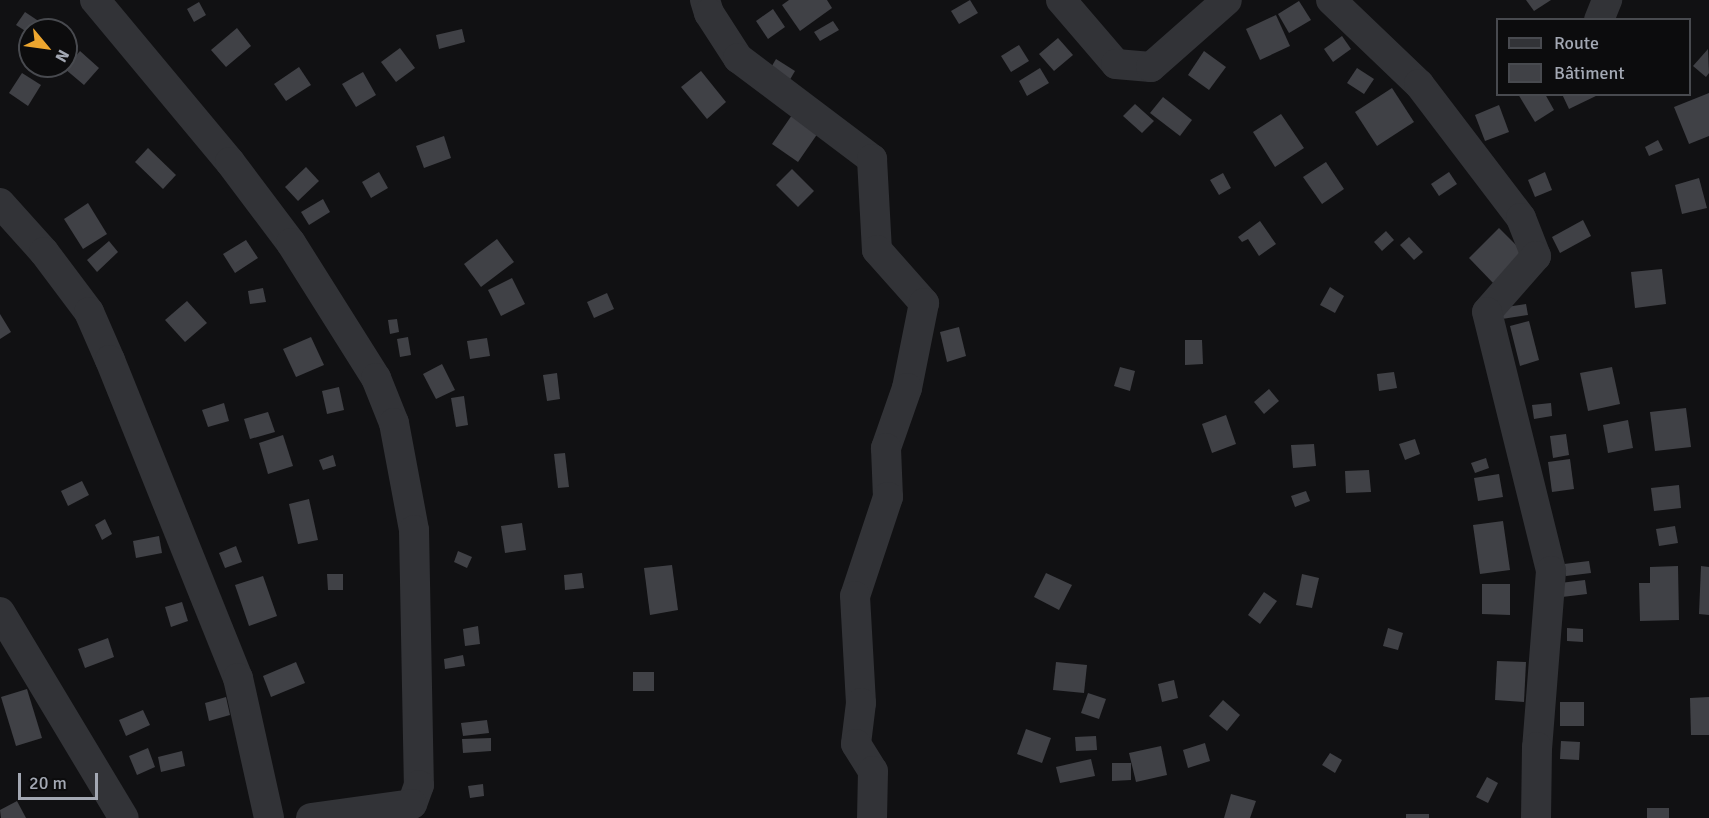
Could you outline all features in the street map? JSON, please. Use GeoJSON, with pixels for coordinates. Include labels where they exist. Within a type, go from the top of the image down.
{"type":"FeatureCollection","features":[{"type":"Feature","properties":{"kind":"street"},"geometry":{"type":"LineString","coordinates":[[94,0],[224,153],[291,243],[376,378],[394,423],[414,530],[419,785],[412,804],[311,818]]}},
{"type":"Feature","properties":{"kind":"street"},"geometry":{"type":"LineString","coordinates":[[705,0],[709,14],[738,58],[872,159],[877,250],[924,303],[907,388],[886,448],[888,497],[855,596],[861,703],[856,744],[873,771],[872,818]]}},
{"type":"Feature","properties":{"kind":"street"},"geometry":{"type":"LineString","coordinates":[[1061,0],[1116,64],[1151,67],[1227,0]]}},
{"type":"Feature","properties":{"kind":"street"},"geometry":{"type":"LineString","coordinates":[[1331,0],[1419,84],[1521,218],[1536,256],[1487,312],[1551,571],[1537,747],[1536,818]]}},
{"type":"Feature","properties":{"kind":"street"},"geometry":{"type":"LineString","coordinates":[[1600,18],[1607,0]]}},
{"type":"Feature","properties":{"kind":"street"},"geometry":{"type":"LineString","coordinates":[[0,204],[44,252],[89,312],[238,678],[269,818]]}},
{"type":"Feature","properties":{"kind":"street"},"geometry":{"type":"LineString","coordinates":[[0,612],[124,818]]}},
{"type":"Feature","properties":{"kind":"building"},"geometry":{"type":"Polygon","coordinates":[[[789,0],[827,0],[832,8],[800,31],[782,5],[789,0]]]}},
{"type":"Feature","properties":{"kind":"building"},"geometry":{"type":"Polygon","coordinates":[[[970,0],[978,13],[959,24],[951,11],[970,0]]]}},
{"type":"Feature","properties":{"kind":"building"},"geometry":{"type":"Polygon","coordinates":[[[1526,0],[1551,0],[1534,11],[1526,0]]]}},
{"type":"Feature","properties":{"kind":"building"},"geometry":{"type":"Polygon","coordinates":[[[1299,1],[1311,20],[1289,33],[1278,14],[1299,1]]]}},
{"type":"Feature","properties":{"kind":"building"},"geometry":{"type":"Polygon","coordinates":[[[199,2],[206,15],[194,22],[187,9],[199,2]]]}},
{"type":"Feature","properties":{"kind":"building"},"geometry":{"type":"Polygon","coordinates":[[[773,9],[785,27],[768,39],[756,21],[773,9]]]}},
{"type":"Feature","properties":{"kind":"building"},"geometry":{"type":"Polygon","coordinates":[[[25,12],[34,18],[21,18],[25,12]]]}},
{"type":"Feature","properties":{"kind":"building"},"geometry":{"type":"Polygon","coordinates":[[[1276,15],[1290,46],[1260,60],[1246,29],[1276,15]]]}},
{"type":"Feature","properties":{"kind":"building"},"geometry":{"type":"Polygon","coordinates":[[[833,21],[839,30],[820,41],[814,32],[833,21]]]}},
{"type":"Feature","properties":{"kind":"building"},"geometry":{"type":"Polygon","coordinates":[[[237,28],[251,46],[226,67],[211,50],[237,28]]]}},
{"type":"Feature","properties":{"kind":"building"},"geometry":{"type":"Polygon","coordinates":[[[462,29],[465,42],[439,49],[436,35],[462,29]]]}},
{"type":"Feature","properties":{"kind":"building"},"geometry":{"type":"Polygon","coordinates":[[[1342,36],[1351,49],[1333,62],[1324,49],[1342,36]]]}},
{"type":"Feature","properties":{"kind":"building"},"geometry":{"type":"Polygon","coordinates":[[[1058,38],[1073,55],[1054,71],[1039,54],[1058,38]]]}},
{"type":"Feature","properties":{"kind":"building"},"geometry":{"type":"Polygon","coordinates":[[[1019,45],[1029,61],[1011,72],[1001,56],[1019,45]]]}},
{"type":"Feature","properties":{"kind":"building"},"geometry":{"type":"Polygon","coordinates":[[[400,48],[415,68],[396,82],[381,62],[400,48]]]}},
{"type":"Feature","properties":{"kind":"building"},"geometry":{"type":"Polygon","coordinates":[[[1708,49],[1709,73],[1706,77],[1693,66],[1708,49]]]}},
{"type":"Feature","properties":{"kind":"building"},"geometry":{"type":"Polygon","coordinates":[[[80,51],[99,68],[84,85],[76,78],[78,78],[78,53],[80,51]]]}},
{"type":"Feature","properties":{"kind":"building"},"geometry":{"type":"Polygon","coordinates":[[[1204,51],[1226,67],[1209,90],[1188,75],[1204,51]]]}},
{"type":"Feature","properties":{"kind":"building"},"geometry":{"type":"Polygon","coordinates":[[[776,59],[795,71],[785,88],[766,76],[776,59]]]}},
{"type":"Feature","properties":{"kind":"building"},"geometry":{"type":"Polygon","coordinates":[[[299,67],[311,85],[286,101],[274,84],[299,67]]]}},
{"type":"Feature","properties":{"kind":"building"},"geometry":{"type":"Polygon","coordinates":[[[1040,68],[1049,83],[1027,96],[1019,81],[1040,68]]]}},
{"type":"Feature","properties":{"kind":"building"},"geometry":{"type":"Polygon","coordinates":[[[1357,68],[1374,79],[1364,94],[1347,83],[1357,68]]]}},
{"type":"Feature","properties":{"kind":"building"},"geometry":{"type":"Polygon","coordinates":[[[701,71],[726,102],[707,119],[681,87],[701,71]]]}},
{"type":"Feature","properties":{"kind":"building"},"geometry":{"type":"Polygon","coordinates":[[[363,72],[376,95],[356,107],[342,84],[363,72]]]}},
{"type":"Feature","properties":{"kind":"building"},"geometry":{"type":"Polygon","coordinates":[[[19,78],[30,78],[41,85],[28,106],[9,93],[19,78]]]}},
{"type":"Feature","properties":{"kind":"building"},"geometry":{"type":"Polygon","coordinates":[[[1392,88],[1414,122],[1377,146],[1355,112],[1392,88]]]}},
{"type":"Feature","properties":{"kind":"building"},"geometry":{"type":"Polygon","coordinates":[[[1709,93],[1709,136],[1689,144],[1674,107],[1709,93]]]}},
{"type":"Feature","properties":{"kind":"building"},"geometry":{"type":"Polygon","coordinates":[[[1519,96],[1546,96],[1554,110],[1535,122],[1519,96]]]}},
{"type":"Feature","properties":{"kind":"building"},"geometry":{"type":"Polygon","coordinates":[[[1563,96],[1596,96],[1569,109],[1563,96]]]}},
{"type":"Feature","properties":{"kind":"building"},"geometry":{"type":"Polygon","coordinates":[[[1163,97],[1192,120],[1180,136],[1150,113],[1163,97]]]}},
{"type":"Feature","properties":{"kind":"building"},"geometry":{"type":"Polygon","coordinates":[[[1135,104],[1154,121],[1142,133],[1123,116],[1135,104]]]}},
{"type":"Feature","properties":{"kind":"building"},"geometry":{"type":"Polygon","coordinates":[[[1499,105],[1509,132],[1485,141],[1475,115],[1499,105]]]}},
{"type":"Feature","properties":{"kind":"building"},"geometry":{"type":"Polygon","coordinates":[[[1281,114],[1304,148],[1275,167],[1253,132],[1281,114]]]}},
{"type":"Feature","properties":{"kind":"building"},"geometry":{"type":"Polygon","coordinates":[[[792,115],[818,133],[798,162],[772,144],[792,115]]]}},
{"type":"Feature","properties":{"kind":"building"},"geometry":{"type":"Polygon","coordinates":[[[444,136],[451,158],[424,168],[416,146],[444,136]]]}},
{"type":"Feature","properties":{"kind":"building"},"geometry":{"type":"Polygon","coordinates":[[[1658,140],[1663,150],[1649,156],[1645,147],[1658,140]]]}},
{"type":"Feature","properties":{"kind":"building"},"geometry":{"type":"Polygon","coordinates":[[[148,148],[176,175],[163,189],[135,162],[148,148]]]}},
{"type":"Feature","properties":{"kind":"building"},"geometry":{"type":"Polygon","coordinates":[[[1326,162],[1344,189],[1322,204],[1303,177],[1326,162]]]}},
{"type":"Feature","properties":{"kind":"building"},"geometry":{"type":"Polygon","coordinates":[[[306,167],[319,181],[298,201],[285,187],[306,167]]]}},
{"type":"Feature","properties":{"kind":"building"},"geometry":{"type":"Polygon","coordinates":[[[792,169],[814,191],[798,207],[776,185],[792,169]]]}},
{"type":"Feature","properties":{"kind":"building"},"geometry":{"type":"Polygon","coordinates":[[[379,172],[388,188],[371,198],[362,182],[379,172]]]}},
{"type":"Feature","properties":{"kind":"building"},"geometry":{"type":"Polygon","coordinates":[[[1449,172],[1457,184],[1439,196],[1431,184],[1449,172]]]}},
{"type":"Feature","properties":{"kind":"building"},"geometry":{"type":"Polygon","coordinates":[[[1545,172],[1552,190],[1535,197],[1528,180],[1545,172]]]}},
{"type":"Feature","properties":{"kind":"building"},"geometry":{"type":"Polygon","coordinates":[[[1223,173],[1231,188],[1219,195],[1210,180],[1223,173]]]}},
{"type":"Feature","properties":{"kind":"building"},"geometry":{"type":"Polygon","coordinates":[[[1699,178],[1707,208],[1682,214],[1675,185],[1699,178]]]}},
{"type":"Feature","properties":{"kind":"building"},"geometry":{"type":"Polygon","coordinates":[[[323,199],[330,212],[309,225],[301,212],[323,199]]]}},
{"type":"Feature","properties":{"kind":"building"},"geometry":{"type":"Polygon","coordinates":[[[88,203],[107,234],[83,249],[64,219],[88,203]]]}},
{"type":"Feature","properties":{"kind":"building"},"geometry":{"type":"Polygon","coordinates":[[[1583,220],[1591,236],[1560,253],[1552,237],[1583,220]]]}},
{"type":"Feature","properties":{"kind":"building"},"geometry":{"type":"Polygon","coordinates":[[[1260,221],[1276,244],[1259,256],[1248,239],[1242,242],[1238,237],[1260,221]]]}},
{"type":"Feature","properties":{"kind":"building"},"geometry":{"type":"Polygon","coordinates":[[[1499,228],[1525,254],[1495,285],[1469,258],[1499,228]]]}},
{"type":"Feature","properties":{"kind":"building"},"geometry":{"type":"Polygon","coordinates":[[[1386,231],[1394,240],[1382,251],[1374,242],[1386,231]]]}},
{"type":"Feature","properties":{"kind":"building"},"geometry":{"type":"Polygon","coordinates":[[[1409,237],[1423,252],[1414,260],[1400,245],[1409,237]]]}},
{"type":"Feature","properties":{"kind":"building"},"geometry":{"type":"Polygon","coordinates":[[[497,239],[514,262],[481,287],[464,264],[497,239]]]}},
{"type":"Feature","properties":{"kind":"building"},"geometry":{"type":"Polygon","coordinates":[[[246,240],[258,258],[235,273],[223,254],[246,240]]]}},
{"type":"Feature","properties":{"kind":"building"},"geometry":{"type":"Polygon","coordinates":[[[109,241],[118,252],[97,272],[87,260],[109,241]]]}},
{"type":"Feature","properties":{"kind":"building"},"geometry":{"type":"Polygon","coordinates":[[[1662,269],[1666,304],[1635,308],[1631,272],[1662,269]]]}},
{"type":"Feature","properties":{"kind":"building"},"geometry":{"type":"Polygon","coordinates":[[[512,278],[525,304],[501,316],[488,290],[512,278]]]}},
{"type":"Feature","properties":{"kind":"building"},"geometry":{"type":"Polygon","coordinates":[[[1330,287],[1344,296],[1335,313],[1320,305],[1330,287]]]}},
{"type":"Feature","properties":{"kind":"building"},"geometry":{"type":"Polygon","coordinates":[[[263,288],[266,302],[250,304],[248,291],[263,288]]]}},
{"type":"Feature","properties":{"kind":"building"},"geometry":{"type":"Polygon","coordinates":[[[607,293],[614,309],[594,318],[587,302],[607,293]]]}},
{"type":"Feature","properties":{"kind":"building"},"geometry":{"type":"Polygon","coordinates":[[[187,301],[207,323],[185,342],[165,320],[187,301]]]}},
{"type":"Feature","properties":{"kind":"building"},"geometry":{"type":"Polygon","coordinates":[[[1526,304],[1528,315],[1502,319],[1500,308],[1526,304]]]}},
{"type":"Feature","properties":{"kind":"building"},"geometry":{"type":"Polygon","coordinates":[[[0,314],[11,332],[0,339],[0,314]]]}},
{"type":"Feature","properties":{"kind":"building"},"geometry":{"type":"Polygon","coordinates":[[[397,319],[399,332],[390,334],[388,320],[397,319]]]}},
{"type":"Feature","properties":{"kind":"building"},"geometry":{"type":"Polygon","coordinates":[[[1529,321],[1539,360],[1520,366],[1510,326],[1529,321]]]}},
{"type":"Feature","properties":{"kind":"building"},"geometry":{"type":"Polygon","coordinates":[[[959,327],[966,356],[947,362],[940,332],[959,327]]]}},
{"type":"Feature","properties":{"kind":"building"},"geometry":{"type":"Polygon","coordinates":[[[311,337],[324,365],[296,377],[283,349],[311,337]]]}},
{"type":"Feature","properties":{"kind":"building"},"geometry":{"type":"Polygon","coordinates":[[[408,337],[411,355],[400,357],[397,339],[408,337]]]}},
{"type":"Feature","properties":{"kind":"building"},"geometry":{"type":"Polygon","coordinates":[[[487,338],[490,356],[470,359],[467,341],[487,338]]]}},
{"type":"Feature","properties":{"kind":"building"},"geometry":{"type":"Polygon","coordinates":[[[1185,340],[1202,340],[1203,364],[1185,365],[1185,340]]]}},
{"type":"Feature","properties":{"kind":"building"},"geometry":{"type":"Polygon","coordinates":[[[442,364],[455,390],[436,399],[423,374],[442,364]]]}},
{"type":"Feature","properties":{"kind":"building"},"geometry":{"type":"Polygon","coordinates":[[[1120,367],[1135,371],[1130,391],[1114,386],[1120,367]]]}},
{"type":"Feature","properties":{"kind":"building"},"geometry":{"type":"Polygon","coordinates":[[[1612,367],[1620,404],[1588,411],[1580,373],[1612,367]]]}},
{"type":"Feature","properties":{"kind":"building"},"geometry":{"type":"Polygon","coordinates":[[[1394,372],[1397,388],[1379,391],[1377,374],[1394,372]]]}},
{"type":"Feature","properties":{"kind":"building"},"geometry":{"type":"Polygon","coordinates":[[[557,373],[560,399],[547,401],[543,375],[557,373]]]}},
{"type":"Feature","properties":{"kind":"building"},"geometry":{"type":"Polygon","coordinates":[[[339,387],[344,410],[327,414],[322,391],[339,387]]]}},
{"type":"Feature","properties":{"kind":"building"},"geometry":{"type":"Polygon","coordinates":[[[1269,389],[1279,401],[1264,414],[1254,402],[1269,389]]]}},
{"type":"Feature","properties":{"kind":"building"},"geometry":{"type":"Polygon","coordinates":[[[464,396],[468,425],[456,427],[451,398],[464,396]]]}},
{"type":"Feature","properties":{"kind":"building"},"geometry":{"type":"Polygon","coordinates":[[[224,403],[229,421],[208,427],[202,410],[224,403]]]}},
{"type":"Feature","properties":{"kind":"building"},"geometry":{"type":"Polygon","coordinates":[[[1551,403],[1552,416],[1534,419],[1532,405],[1551,403]]]}},
{"type":"Feature","properties":{"kind":"building"},"geometry":{"type":"Polygon","coordinates":[[[1686,408],[1691,447],[1655,451],[1650,412],[1686,408]]]}},
{"type":"Feature","properties":{"kind":"building"},"geometry":{"type":"Polygon","coordinates":[[[268,412],[275,432],[250,439],[244,419],[268,412]]]}},
{"type":"Feature","properties":{"kind":"building"},"geometry":{"type":"Polygon","coordinates":[[[1226,415],[1236,444],[1212,453],[1202,424],[1226,415]]]}},
{"type":"Feature","properties":{"kind":"building"},"geometry":{"type":"Polygon","coordinates":[[[1628,420],[1633,448],[1608,453],[1603,425],[1628,420]]]}},
{"type":"Feature","properties":{"kind":"building"},"geometry":{"type":"Polygon","coordinates":[[[1566,434],[1569,455],[1553,458],[1550,436],[1566,434]]]}},
{"type":"Feature","properties":{"kind":"building"},"geometry":{"type":"Polygon","coordinates":[[[283,435],[293,466],[268,474],[259,443],[283,435]]]}},
{"type":"Feature","properties":{"kind":"building"},"geometry":{"type":"Polygon","coordinates":[[[1415,439],[1420,454],[1405,460],[1399,444],[1415,439]]]}},
{"type":"Feature","properties":{"kind":"building"},"geometry":{"type":"Polygon","coordinates":[[[1314,444],[1316,466],[1293,468],[1291,445],[1314,444]]]}},
{"type":"Feature","properties":{"kind":"building"},"geometry":{"type":"Polygon","coordinates":[[[565,453],[569,487],[558,488],[554,454],[565,453]]]}},
{"type":"Feature","properties":{"kind":"building"},"geometry":{"type":"Polygon","coordinates":[[[333,455],[336,466],[323,470],[319,460],[333,455]]]}},
{"type":"Feature","properties":{"kind":"building"},"geometry":{"type":"Polygon","coordinates":[[[1486,458],[1489,468],[1475,473],[1471,463],[1486,458]]]}},
{"type":"Feature","properties":{"kind":"building"},"geometry":{"type":"Polygon","coordinates":[[[1570,459],[1574,489],[1552,492],[1548,462],[1570,459]]]}},
{"type":"Feature","properties":{"kind":"building"},"geometry":{"type":"Polygon","coordinates":[[[1369,470],[1371,492],[1346,493],[1345,471],[1369,470]]]}},
{"type":"Feature","properties":{"kind":"building"},"geometry":{"type":"Polygon","coordinates":[[[1499,474],[1503,497],[1478,501],[1474,478],[1499,474]]]}},
{"type":"Feature","properties":{"kind":"building"},"geometry":{"type":"Polygon","coordinates":[[[82,481],[89,495],[68,506],[61,491],[82,481]]]}},
{"type":"Feature","properties":{"kind":"building"},"geometry":{"type":"Polygon","coordinates":[[[1679,485],[1681,508],[1654,511],[1651,488],[1679,485]]]}},
{"type":"Feature","properties":{"kind":"building"},"geometry":{"type":"Polygon","coordinates":[[[1306,491],[1310,501],[1295,507],[1291,496],[1306,491]]]}},
{"type":"Feature","properties":{"kind":"building"},"geometry":{"type":"Polygon","coordinates":[[[309,499],[318,540],[298,544],[289,504],[309,499]]]}},
{"type":"Feature","properties":{"kind":"building"},"geometry":{"type":"Polygon","coordinates":[[[105,519],[112,534],[102,540],[95,525],[105,519]]]}},
{"type":"Feature","properties":{"kind":"building"},"geometry":{"type":"Polygon","coordinates":[[[1503,521],[1510,570],[1480,574],[1473,525],[1503,521]]]}},
{"type":"Feature","properties":{"kind":"building"},"geometry":{"type":"Polygon","coordinates":[[[522,523],[526,550],[505,553],[501,526],[522,523]]]}},
{"type":"Feature","properties":{"kind":"building"},"geometry":{"type":"Polygon","coordinates":[[[1675,526],[1678,543],[1659,546],[1656,529],[1675,526]]]}},
{"type":"Feature","properties":{"kind":"building"},"geometry":{"type":"Polygon","coordinates":[[[159,536],[162,553],[136,558],[133,541],[159,536]]]}},
{"type":"Feature","properties":{"kind":"building"},"geometry":{"type":"Polygon","coordinates":[[[236,546],[242,562],[225,568],[219,553],[236,546]]]}},
{"type":"Feature","properties":{"kind":"building"},"geometry":{"type":"Polygon","coordinates":[[[458,551],[472,557],[467,568],[454,562],[458,551]]]}},
{"type":"Feature","properties":{"kind":"building"},"geometry":{"type":"Polygon","coordinates":[[[1589,561],[1591,573],[1566,576],[1564,564],[1589,561]]]}},
{"type":"Feature","properties":{"kind":"building"},"geometry":{"type":"Polygon","coordinates":[[[672,565],[678,610],[650,615],[644,568],[672,565]]]}},
{"type":"Feature","properties":{"kind":"building"},"geometry":{"type":"Polygon","coordinates":[[[1678,566],[1679,620],[1640,621],[1639,583],[1650,583],[1650,567],[1678,566]]]}},
{"type":"Feature","properties":{"kind":"building"},"geometry":{"type":"Polygon","coordinates":[[[1701,566],[1709,567],[1709,615],[1699,614],[1701,566]]]}},
{"type":"Feature","properties":{"kind":"building"},"geometry":{"type":"Polygon","coordinates":[[[582,573],[584,588],[565,590],[564,575],[582,573]]]}},
{"type":"Feature","properties":{"kind":"building"},"geometry":{"type":"Polygon","coordinates":[[[1046,573],[1072,585],[1059,610],[1034,597],[1046,573]]]}},
{"type":"Feature","properties":{"kind":"building"},"geometry":{"type":"Polygon","coordinates":[[[327,574],[343,574],[343,590],[328,590],[327,574]]]}},
{"type":"Feature","properties":{"kind":"building"},"geometry":{"type":"Polygon","coordinates":[[[1302,574],[1319,578],[1312,608],[1296,605],[1302,574]]]}},
{"type":"Feature","properties":{"kind":"building"},"geometry":{"type":"Polygon","coordinates":[[[263,576],[277,616],[249,626],[235,585],[263,576]]]}},
{"type":"Feature","properties":{"kind":"building"},"geometry":{"type":"Polygon","coordinates":[[[1585,580],[1587,594],[1562,597],[1560,583],[1585,580]]]}},
{"type":"Feature","properties":{"kind":"building"},"geometry":{"type":"Polygon","coordinates":[[[1482,584],[1510,584],[1510,615],[1482,614],[1482,584]]]}},
{"type":"Feature","properties":{"kind":"building"},"geometry":{"type":"Polygon","coordinates":[[[1264,592],[1277,601],[1260,624],[1248,615],[1264,592]]]}},
{"type":"Feature","properties":{"kind":"building"},"geometry":{"type":"Polygon","coordinates":[[[182,602],[188,621],[171,627],[165,607],[182,602]]]}},
{"type":"Feature","properties":{"kind":"building"},"geometry":{"type":"Polygon","coordinates":[[[478,626],[480,644],[465,646],[463,629],[478,626]]]}},
{"type":"Feature","properties":{"kind":"building"},"geometry":{"type":"Polygon","coordinates":[[[1388,628],[1403,633],[1398,650],[1383,646],[1388,628]]]}},
{"type":"Feature","properties":{"kind":"building"},"geometry":{"type":"Polygon","coordinates":[[[1567,628],[1583,629],[1583,642],[1567,641],[1567,628]]]}},
{"type":"Feature","properties":{"kind":"building"},"geometry":{"type":"Polygon","coordinates":[[[108,638],[114,657],[85,668],[78,649],[108,638]]]}},
{"type":"Feature","properties":{"kind":"building"},"geometry":{"type":"Polygon","coordinates":[[[463,655],[465,666],[445,669],[444,659],[463,655]]]}},
{"type":"Feature","properties":{"kind":"building"},"geometry":{"type":"Polygon","coordinates":[[[1497,661],[1526,662],[1524,702],[1495,700],[1497,661]]]}},
{"type":"Feature","properties":{"kind":"building"},"geometry":{"type":"Polygon","coordinates":[[[296,662],[305,683],[271,697],[263,676],[296,662]]]}},
{"type":"Feature","properties":{"kind":"building"},"geometry":{"type":"Polygon","coordinates":[[[1056,662],[1087,665],[1084,693],[1053,690],[1056,662]]]}},
{"type":"Feature","properties":{"kind":"building"},"geometry":{"type":"Polygon","coordinates":[[[633,672],[654,672],[654,691],[633,691],[633,672]]]}},
{"type":"Feature","properties":{"kind":"building"},"geometry":{"type":"Polygon","coordinates":[[[1174,680],[1178,698],[1162,702],[1158,684],[1174,680]]]}},
{"type":"Feature","properties":{"kind":"building"},"geometry":{"type":"Polygon","coordinates":[[[27,689],[42,738],[16,746],[1,697],[27,689]]]}},
{"type":"Feature","properties":{"kind":"building"},"geometry":{"type":"Polygon","coordinates":[[[1088,693],[1106,699],[1099,719],[1081,713],[1088,693]]]}},
{"type":"Feature","properties":{"kind":"building"},"geometry":{"type":"Polygon","coordinates":[[[226,697],[230,715],[209,721],[205,703],[226,697]]]}},
{"type":"Feature","properties":{"kind":"building"},"geometry":{"type":"Polygon","coordinates":[[[1709,697],[1709,735],[1691,735],[1690,698],[1709,697]]]}},
{"type":"Feature","properties":{"kind":"building"},"geometry":{"type":"Polygon","coordinates":[[[1223,700],[1240,715],[1227,731],[1209,716],[1223,700]]]}},
{"type":"Feature","properties":{"kind":"building"},"geometry":{"type":"Polygon","coordinates":[[[1560,702],[1584,702],[1584,726],[1560,726],[1560,702]]]}},
{"type":"Feature","properties":{"kind":"building"},"geometry":{"type":"Polygon","coordinates":[[[143,710],[150,725],[126,736],[119,720],[143,710]]]}},
{"type":"Feature","properties":{"kind":"building"},"geometry":{"type":"Polygon","coordinates":[[[487,720],[489,733],[463,736],[461,723],[487,720]]]}},
{"type":"Feature","properties":{"kind":"building"},"geometry":{"type":"Polygon","coordinates":[[[1026,729],[1051,738],[1042,763],[1017,754],[1026,729]]]}},
{"type":"Feature","properties":{"kind":"building"},"geometry":{"type":"Polygon","coordinates":[[[1096,736],[1097,750],[1076,751],[1075,737],[1096,736]]]}},
{"type":"Feature","properties":{"kind":"building"},"geometry":{"type":"Polygon","coordinates":[[[491,738],[491,751],[463,753],[462,739],[491,738]]]}},
{"type":"Feature","properties":{"kind":"building"},"geometry":{"type":"Polygon","coordinates":[[[1561,741],[1580,742],[1579,760],[1560,759],[1561,741]]]}},
{"type":"Feature","properties":{"kind":"building"},"geometry":{"type":"Polygon","coordinates":[[[1205,743],[1210,761],[1188,768],[1183,750],[1205,743]]]}},
{"type":"Feature","properties":{"kind":"building"},"geometry":{"type":"Polygon","coordinates":[[[1161,746],[1167,775],[1136,782],[1129,753],[1161,746]]]}},
{"type":"Feature","properties":{"kind":"building"},"geometry":{"type":"Polygon","coordinates":[[[148,748],[155,767],[137,775],[129,756],[148,748]]]}},
{"type":"Feature","properties":{"kind":"building"},"geometry":{"type":"Polygon","coordinates":[[[182,751],[185,766],[161,772],[158,757],[182,751]]]}},
{"type":"Feature","properties":{"kind":"building"},"geometry":{"type":"Polygon","coordinates":[[[1330,753],[1342,760],[1335,773],[1322,765],[1330,753]]]}},
{"type":"Feature","properties":{"kind":"building"},"geometry":{"type":"Polygon","coordinates":[[[1091,759],[1095,776],[1060,783],[1056,767],[1091,759]]]}},
{"type":"Feature","properties":{"kind":"building"},"geometry":{"type":"Polygon","coordinates":[[[1112,763],[1131,763],[1131,780],[1112,781],[1112,763]]]}},
{"type":"Feature","properties":{"kind":"building"},"geometry":{"type":"Polygon","coordinates":[[[1487,777],[1498,783],[1488,803],[1476,797],[1487,777]]]}},
{"type":"Feature","properties":{"kind":"building"},"geometry":{"type":"Polygon","coordinates":[[[483,784],[484,796],[470,798],[468,786],[483,784]]]}},
{"type":"Feature","properties":{"kind":"building"},"geometry":{"type":"Polygon","coordinates":[[[1231,794],[1256,801],[1250,818],[1224,818],[1231,794]]]}},
{"type":"Feature","properties":{"kind":"building"},"geometry":{"type":"Polygon","coordinates":[[[17,801],[26,818],[1,818],[0,810],[17,801]]]}},
{"type":"Feature","properties":{"kind":"building"},"geometry":{"type":"Polygon","coordinates":[[[1647,808],[1669,808],[1669,818],[1647,818],[1647,808]]]}},
{"type":"Feature","properties":{"kind":"building"},"geometry":{"type":"Polygon","coordinates":[[[1406,814],[1429,814],[1429,818],[1406,818],[1406,814]]]}}]}
